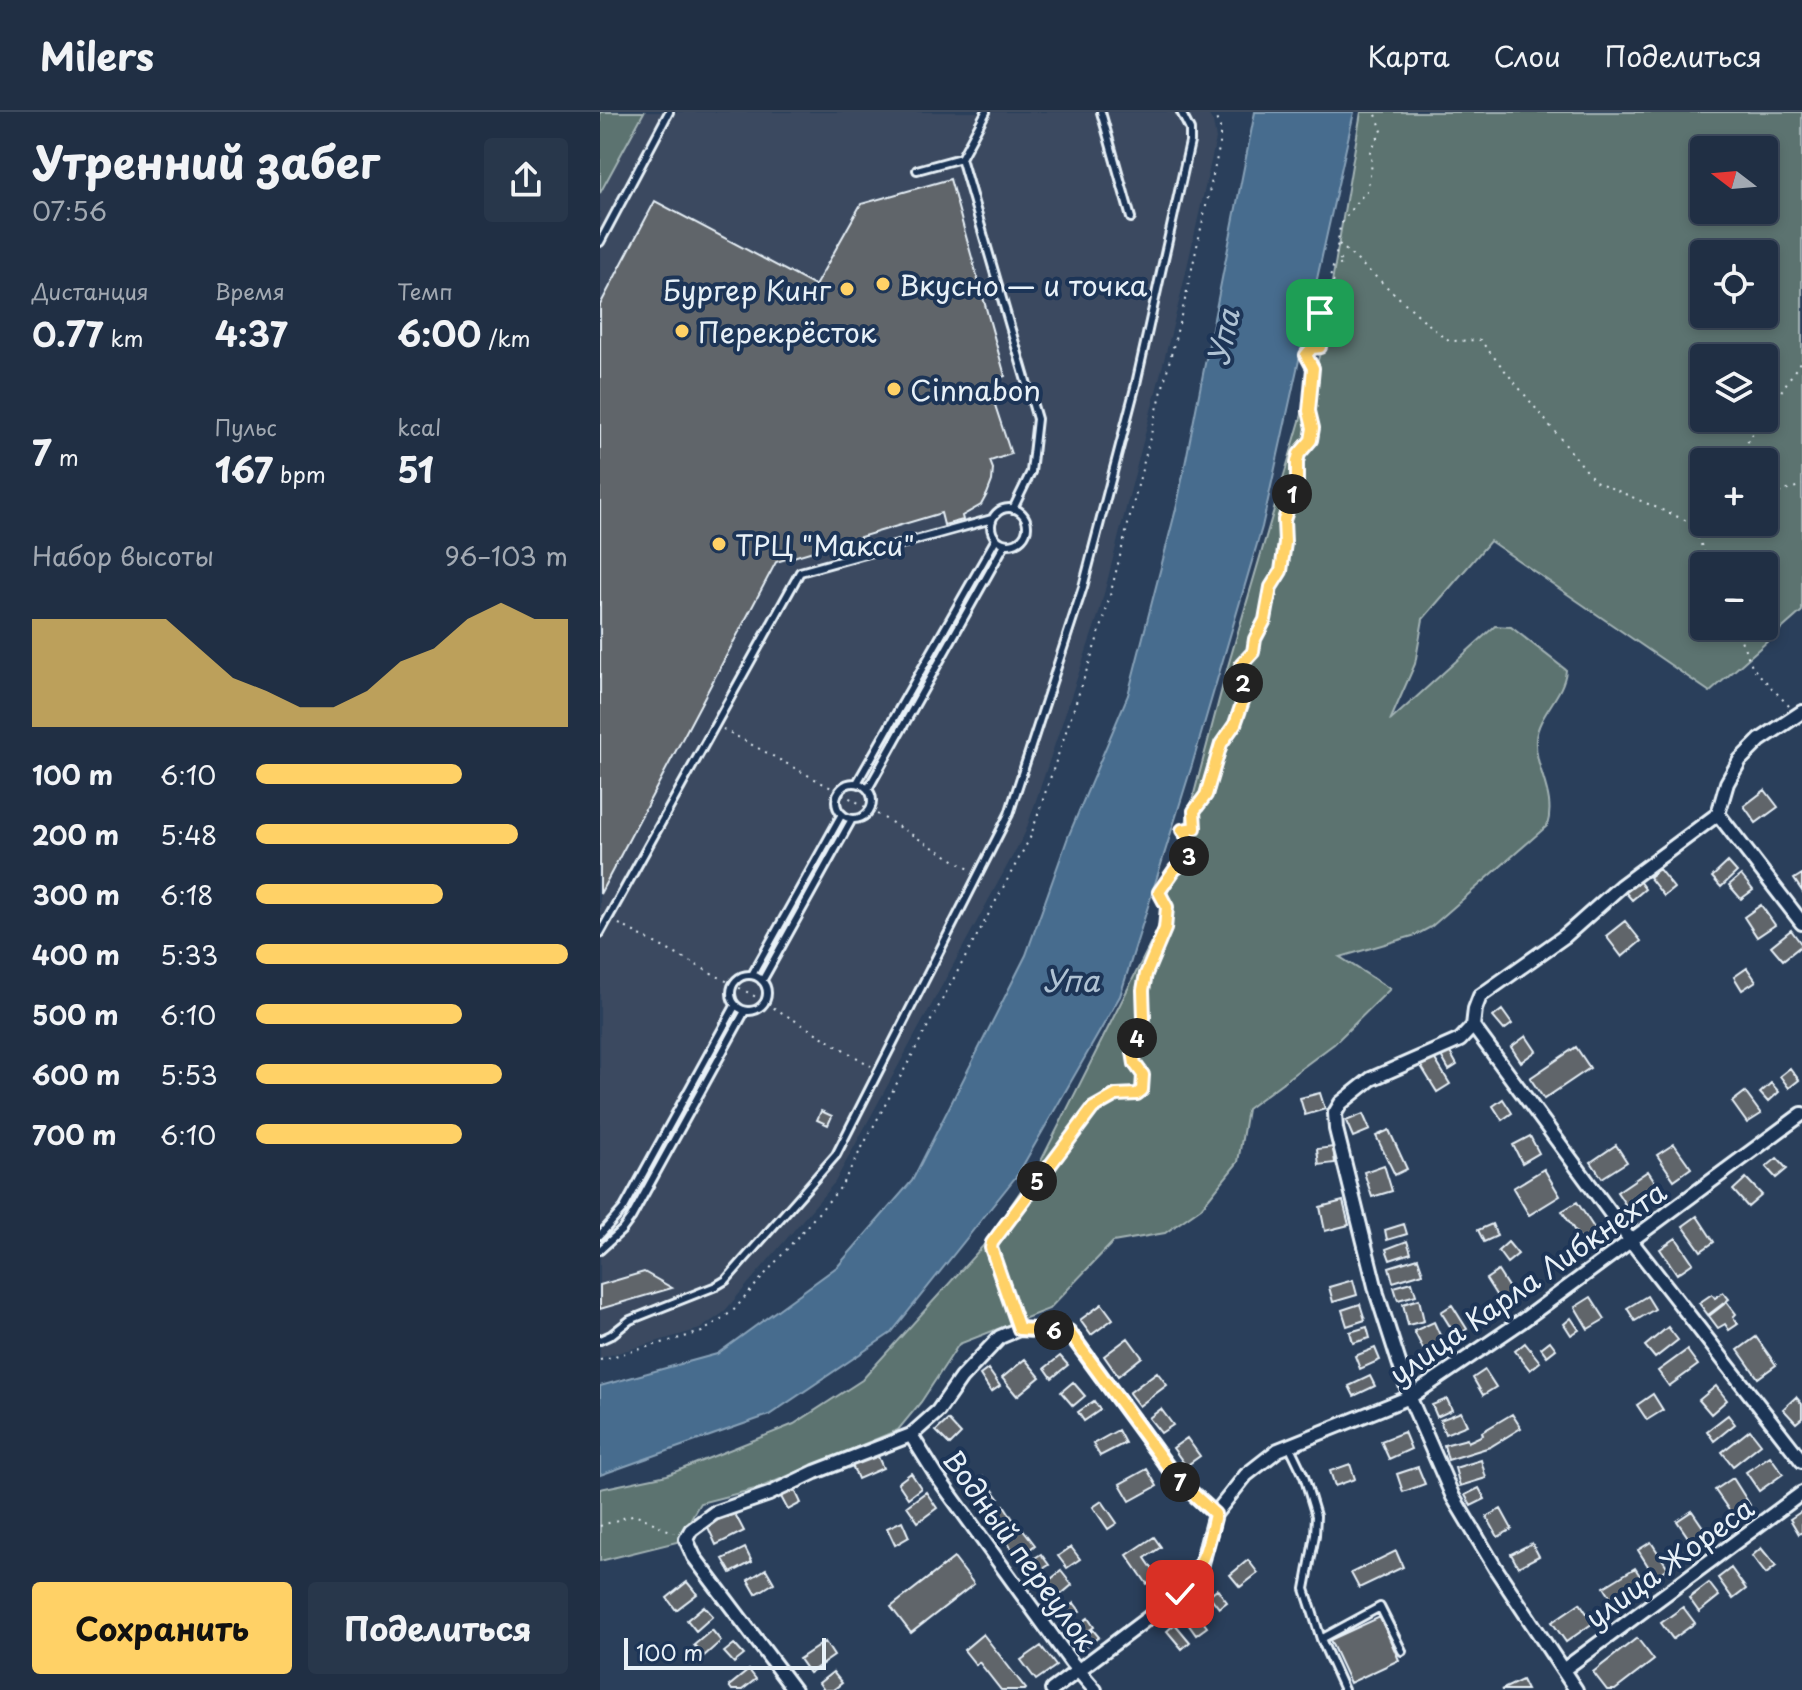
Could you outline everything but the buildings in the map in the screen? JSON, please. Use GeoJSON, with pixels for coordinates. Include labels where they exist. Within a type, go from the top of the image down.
{"type":"FeatureCollection","features":[{"type":"Feature","properties":{"kind":"street"},"geometry":{"type":"LineString","coordinates":[[1576,1690],[1496,1569],[1453,1497],[1410,1397],[1377,1294],[1336,1129],[1335,1113],[1341,1103],[1371,1079],[1460,1040],[1473,1026],[1480,996],[1565,936],[1621,886],[1718,814],[1727,783],[1740,760],[1760,740],[1800,713]]}},
{"type":"Feature","properties":{"kind":"street"},"geometry":{"type":"LineString","coordinates":[[1718,814],[1802,923]]}},
{"type":"Feature","properties":{"kind":"street"},"geometry":{"type":"LineString","coordinates":[[1473,1026],[1631,1241],[1802,1461]]}},
{"type":"Feature","properties":{"kind":"street","name":"улица Карла Либкнехта"},"geometry":{"type":"LineString","coordinates":[[1215,1514],[1246,1475],[1263,1461],[1289,1445],[1410,1397],[1522,1321],[1802,1114]]}},
{"type":"Feature","properties":{"kind":"street"},"geometry":{"type":"LineString","coordinates":[[794,1690],[694,1557],[686,1539],[691,1530],[714,1513],[769,1494],[815,1472],[911,1435],[938,1411],[961,1378],[1000,1337],[1019,1329],[1069,1332],[1175,1477],[1215,1514],[1201,1567],[1180,1594],[1052,1690]]}},
{"type":"Feature","properties":{"kind":"street","name":"Водный переулок"},"geometry":{"type":"LineString","coordinates":[[911,1435],[936,1475],[1077,1671],[1095,1690]]}},
{"type":"Feature","properties":{"kind":"street","name":"улица Жореса"},"geometry":{"type":"LineString","coordinates":[[1563,1670],[1802,1493]]}},
{"type":"Feature","properties":{"kind":"lane"},"geometry":{"type":"LineString","coordinates":[[600,242],[669,112]]}},
{"type":"Feature","properties":{"kind":"lane"},"geometry":{"type":"LineString","coordinates":[[986,112],[961,158],[1037,419],[1031,472],[1013,509]]}},
{"type":"Feature","properties":{"kind":"lane"},"geometry":{"type":"LineString","coordinates":[[1101,112],[1131,218]]}},
{"type":"Feature","properties":{"kind":"lane"},"geometry":{"type":"LineString","coordinates":[[600,1340],[630,1320],[726,1280],[836,1155],[1009,814],[1083,587],[1136,384],[1190,142],[1190,130],[1181,112]]}},
{"type":"Feature","properties":{"kind":"lane"},"geometry":{"type":"LineString","coordinates":[[917,170],[961,158]]}},
{"type":"Feature","properties":{"kind":"lane"},"geometry":{"type":"LineString","coordinates":[[600,933],[800,572],[992,519],[1003,509],[1013,509],[1023,515],[1026,530],[1016,543],[1005,544],[996,539],[991,530],[992,519]]}},
{"type":"Feature","properties":{"kind":"lane"},"geometry":{"type":"LineString","coordinates":[[857,783],[996,539]]}},
{"type":"Feature","properties":{"kind":"lane"},"geometry":{"type":"LineString","coordinates":[[868,789],[1005,544]]}},
{"type":"Feature","properties":{"kind":"lane"},"geometry":{"type":"LineString","coordinates":[[857,783],[868,789],[872,799],[870,810],[863,817],[852,819],[842,814],[836,804],[838,792],[846,785],[857,783]]}},
{"type":"Feature","properties":{"kind":"lane"},"geometry":{"type":"LineString","coordinates":[[752,975],[842,814]]}},
{"type":"Feature","properties":{"kind":"lane"},"geometry":{"type":"LineString","coordinates":[[762,981],[852,819]]}},
{"type":"Feature","properties":{"kind":"lane"},"geometry":{"type":"LineString","coordinates":[[752,975],[762,981],[767,991],[764,1002],[756,1010],[745,1011],[735,1006],[731,998],[732,984],[739,977],[752,975]]}},
{"type":"Feature","properties":{"kind":"lane"},"geometry":{"type":"LineString","coordinates":[[600,1235],[624,1208],[735,1006]]}},
{"type":"Feature","properties":{"kind":"lane"},"geometry":{"type":"LineString","coordinates":[[600,1250],[631,1218],[745,1011]]}},
{"type":"Feature","properties":{"kind":"lane"},"geometry":{"type":"LineString","coordinates":[[1289,1445],[1304,1476],[1316,1516],[1305,1589],[1321,1639],[1344,1690]]}},
{"type":"Feature","properties":{"kind":"lane"},"geometry":{"type":"LineString","coordinates":[[1321,1639],[1380,1607],[1402,1651]]}},
{"type":"Feature","properties":{"kind":"path"},"geometry":{"type":"LineString","coordinates":[[600,1360],[702,1332],[733,1311],[840,1188],[1030,838],[1104,619],[1184,304],[1220,144],[1220,127],[1213,112]]}},
{"type":"Feature","properties":{"kind":"path"},"geometry":{"type":"LineString","coordinates":[[1019,1329],[991,1254],[992,1243],[1093,1108],[1116,1095],[1137,1094],[1144,1086],[1143,1075],[1135,1064],[1133,1052],[1144,1018],[1146,974],[1165,929],[1167,907],[1159,892],[1175,869],[1188,859],[1192,843],[1182,830],[1195,828],[1195,808],[1206,795],[1221,744],[1235,724],[1243,701],[1241,665],[1253,652],[1255,639],[1265,620],[1271,587],[1281,571],[1284,520],[1297,482],[1299,454],[1311,442],[1313,428],[1309,412],[1312,366],[1306,353],[1312,348],[1319,349],[1319,315],[1335,304],[1339,297],[1339,288],[1330,279],[1333,267],[1343,264],[1336,255],[1340,226],[1367,191],[1372,164],[1370,152],[1382,130],[1375,112]]}},
{"type":"Feature","properties":{"kind":"path"},"geometry":{"type":"LineString","coordinates":[[1338,243],[1444,338],[1453,341],[1480,340],[1595,481],[1690,522]]}},
{"type":"Feature","properties":{"kind":"path"},"geometry":{"type":"LineString","coordinates":[[1778,396],[1802,359]]}},
{"type":"Feature","properties":{"kind":"path"},"geometry":{"type":"LineString","coordinates":[[1778,493],[1802,485]]}},
{"type":"Feature","properties":{"kind":"path"},"geometry":{"type":"LineString","coordinates":[[1741,640],[1753,668],[1800,713]]}},
{"type":"Feature","properties":{"kind":"path"},"geometry":{"type":"LineString","coordinates":[[715,724],[978,874]]}},
{"type":"Feature","properties":{"kind":"path"},"geometry":{"type":"LineString","coordinates":[[608,918],[764,1002],[879,1071]]}},
{"type":"Feature","properties":{"kind":"path"},"geometry":{"type":"LineString","coordinates":[[600,1526],[640,1514],[686,1539]]}},
{"type":"Feature","properties":{"kind":"shaded area"},"geometry":{"type":"Polygon","coordinates":[[[644,112],[1207,112],[1213,122],[1216,139],[1180,298],[1099,613],[1025,833],[835,1182],[723,1313],[700,1329],[600,1358],[600,193],[644,112]]]}},
{"type":"Feature","properties":{"kind":"green space"},"geometry":{"type":"Polygon","coordinates":[[[600,112],[644,112],[600,193],[600,112]]]}},
{"type":"Feature","properties":{"kind":"green space"},"geometry":{"type":"Polygon","coordinates":[[[1361,112],[1802,112],[1802,611],[1778,632],[1778,552],[1690,552],[1690,640],[1769,640],[1710,692],[1490,541],[1423,619],[1415,664],[1390,721],[1495,626],[1511,627],[1566,670],[1561,688],[1541,721],[1536,739],[1538,761],[1549,803],[1547,826],[1431,927],[1416,935],[1340,957],[1390,989],[1334,1044],[1247,1109],[1238,1162],[1201,1208],[1165,1233],[1113,1242],[1049,1309],[959,1344],[921,1402],[898,1430],[759,1488],[700,1503],[677,1542],[600,1561],[600,1489],[667,1475],[794,1424],[862,1380],[983,1246],[1040,1163],[1158,929],[1228,666],[1320,353],[1361,112]]]}},
{"type":"Feature","properties":{"kind":"water","name":"Упа"},"geometry":{"type":"Polygon","coordinates":[[[1255,112],[1354,112],[1262,527],[1120,996],[1018,1174],[891,1333],[769,1415],[600,1475],[600,1386],[717,1354],[838,1266],[912,1181],[1026,955],[1068,837],[1128,695],[1177,505],[1255,112]]]}},
{"type":"Feature","properties":{"kind":"place","name":"Вкусно — и точка"},"geometry":{"type":"Point","coordinates":[883,284]}},
{"type":"Feature","properties":{"kind":"place","name":"Бургер Кинг"},"geometry":{"type":"Point","coordinates":[847,289]}},
{"type":"Feature","properties":{"kind":"place","name":"Перекрёсток"},"geometry":{"type":"Point","coordinates":[682,331]}},
{"type":"Feature","properties":{"kind":"place","name":"Cinnabon"},"geometry":{"type":"Point","coordinates":[894,389]}},
{"type":"Feature","properties":{"kind":"place","name":"ТРЦ \"Макси\""},"geometry":{"type":"Point","coordinates":[719,544]}},
{"type":"Feature","properties":{"kind":"route"},"geometry":{"type":"LineString","coordinates":[[1180,1594],[1201,1567],[1215,1514],[1175,1477],[1069,1332],[1019,1329],[991,1248],[1054,1157],[1093,1108],[1116,1095],[1137,1094],[1144,1086],[1143,1075],[1135,1064],[1133,1052],[1144,1018],[1143,990],[1148,966],[1165,929],[1167,907],[1158,895],[1175,869],[1188,859],[1192,843],[1182,830],[1195,828],[1195,808],[1205,798],[1221,744],[1235,724],[1243,701],[1241,665],[1253,652],[1255,639],[1265,620],[1271,587],[1281,571],[1284,520],[1297,482],[1299,454],[1310,444],[1313,428],[1309,411],[1313,368],[1306,353],[1320,347],[1320,313]]}}]}
